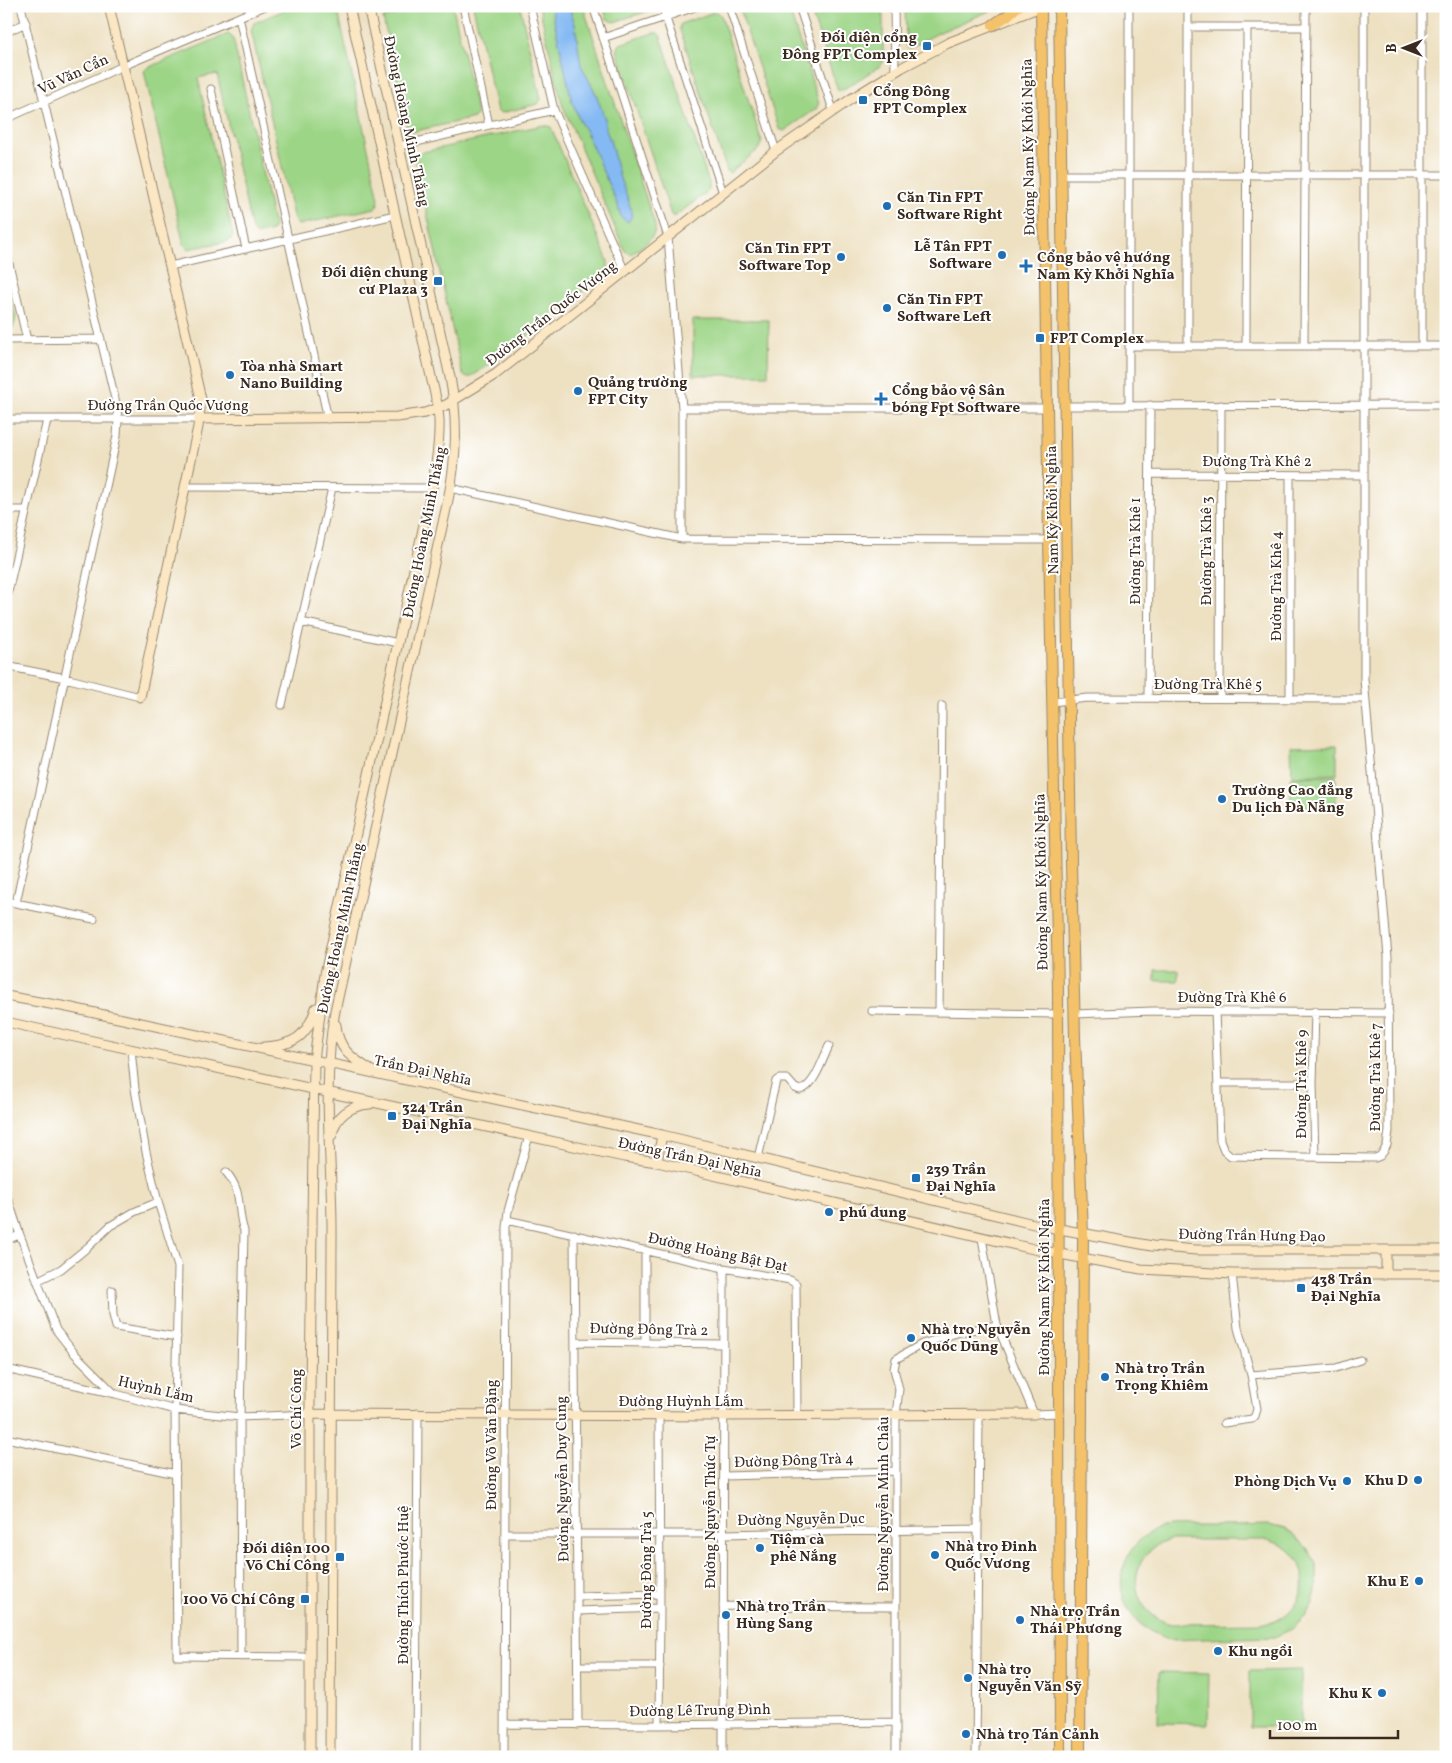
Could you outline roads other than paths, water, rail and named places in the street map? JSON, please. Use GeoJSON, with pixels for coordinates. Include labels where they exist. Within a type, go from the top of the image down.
{"type":"FeatureCollection","features":[{"type":"Feature","properties":{"kind":"main road"},"geometry":{"type":"LineString","coordinates":[[108,6],[200,393],[200,418],[140,697]]}},
{"type":"Feature","properties":{"kind":"main road","name":"Đường Hoàng Minh Thắng"},"geometry":{"type":"LineString","coordinates":[[314,1061],[325,974],[432,488],[438,439],[438,408],[349,6]]}},
{"type":"Feature","properties":{"kind":"main road"},"geometry":{"type":"LineString","coordinates":[[993,25],[1018,6]]}},
{"type":"Feature","properties":{"kind":"main road","name":"Nam Kỳ Khởi Nghĩa"},"geometry":{"type":"LineString","coordinates":[[1059,6],[1074,1014]]}},
{"type":"Feature","properties":{"kind":"main road","name":"Đường Trần Quốc Vượng"},"geometry":{"type":"LineString","coordinates":[[200,418],[328,419],[405,416],[438,408],[455,400],[505,368],[776,151],[833,110],[894,72],[948,43],[1042,7]]}},
{"type":"Feature","properties":{"kind":"main road","name":"Đường Nam Kỳ Khởi Nghĩa"},"geometry":{"type":"LineString","coordinates":[[1042,7],[1048,540],[1058,1014],[1060,1757]]}},
{"type":"Feature","properties":{"kind":"main road","name":"Đường Hoàng Minh Thắng"},"geometry":{"type":"LineString","coordinates":[[328,1064],[336,1011],[450,488],[457,434],[455,400],[368,9]]}},
{"type":"Feature","properties":{"kind":"main road"},"geometry":{"type":"LineString","coordinates":[[395,214],[413,210]]}},
{"type":"Feature","properties":{"kind":"main road"},"geometry":{"type":"LineString","coordinates":[[398,643],[415,647]]}},
{"type":"Feature","properties":{"kind":"main road"},"geometry":{"type":"LineString","coordinates":[[245,1046],[279,1045],[292,1042],[301,1036],[313,1017],[325,974]]}},
{"type":"Feature","properties":{"kind":"main road","name":"Trần Đại Nghĩa"},"geometry":{"type":"LineString","coordinates":[[6,996],[67,1007],[662,1135],[1038,1225],[1059,1228]]}},
{"type":"Feature","properties":{"kind":"main road"},"geometry":{"type":"LineString","coordinates":[[336,1011],[336,1031],[340,1045],[355,1061],[379,1074]]}},
{"type":"Feature","properties":{"kind":"main road"},"geometry":{"type":"LineString","coordinates":[[1058,1014],[1074,1014],[1083,1233],[1080,1757]]}},
{"type":"Feature","properties":{"kind":"main road"},"geometry":{"type":"LineString","coordinates":[[6,1022],[131,1048]]}},
{"type":"Feature","properties":{"kind":"main road","name":"Đường Trần Đại Nghĩa"},"geometry":{"type":"LineString","coordinates":[[131,1048],[314,1090],[657,1162],[982,1238],[1082,1259]]}},
{"type":"Feature","properties":{"kind":"main road","name":"Võ Chí Công"},"geometry":{"type":"LineString","coordinates":[[310,1757],[306,1414],[314,1061]]}},
{"type":"Feature","properties":{"kind":"main road"},"geometry":{"type":"LineString","coordinates":[[328,1064],[332,1226],[330,1757]]}},
{"type":"Feature","properties":{"kind":"main road"},"geometry":{"type":"LineString","coordinates":[[330,1146],[336,1123],[345,1113],[360,1105],[378,1103]]}},
{"type":"Feature","properties":{"kind":"main road"},"geometry":{"type":"LineString","coordinates":[[657,1162],[662,1135]]}},
{"type":"Feature","properties":{"kind":"main road","name":"Đường Trần Hưng Đạo"},"geometry":{"type":"LineString","coordinates":[[1059,1228],[1152,1246],[1196,1250],[1446,1250]]}},
{"type":"Feature","properties":{"kind":"main road"},"geometry":{"type":"LineString","coordinates":[[1386,1250],[1386,1274]]}},
{"type":"Feature","properties":{"kind":"main road"},"geometry":{"type":"LineString","coordinates":[[1082,1259],[1140,1269],[1232,1274],[1446,1274]]}},
{"type":"Feature","properties":{"kind":"main road","name":"Đường Huỳnh Lắm"},"geometry":{"type":"LineString","coordinates":[[306,1414],[724,1416],[1034,1414]]}},
{"type":"Feature","properties":{"kind":"street"},"geometry":{"type":"LineString","coordinates":[[16,903],[117,436],[118,420],[101,339],[21,6]]}},
{"type":"Feature","properties":{"kind":"street","name":"Vũ Văn Cẩn"},"geometry":{"type":"LineString","coordinates":[[6,119],[123,66],[265,6]]}},
{"type":"Feature","properties":{"kind":"street"},"geometry":{"type":"LineString","coordinates":[[368,9],[390,6]]}},
{"type":"Feature","properties":{"kind":"street"},"geometry":{"type":"LineString","coordinates":[[463,6],[489,125]]}},
{"type":"Feature","properties":{"kind":"street"},"geometry":{"type":"LineString","coordinates":[[530,6],[554,110],[625,272]]}},
{"type":"Feature","properties":{"kind":"street"},"geometry":{"type":"LineString","coordinates":[[593,6],[668,237],[682,408],[682,539]]}},
{"type":"Feature","properties":{"kind":"street"},"geometry":{"type":"LineString","coordinates":[[662,6],[723,193]]}},
{"type":"Feature","properties":{"kind":"street"},"geometry":{"type":"LineString","coordinates":[[603,38],[698,6]]}},
{"type":"Feature","properties":{"kind":"street"},"geometry":{"type":"LineString","coordinates":[[729,6],[776,151]]}},
{"type":"Feature","properties":{"kind":"street"},"geometry":{"type":"LineString","coordinates":[[799,6],[833,110]]}},
{"type":"Feature","properties":{"kind":"street"},"geometry":{"type":"LineString","coordinates":[[894,6],[894,72]]}},
{"type":"Feature","properties":{"kind":"street"},"geometry":{"type":"LineString","coordinates":[[1129,405],[1130,6]]}},
{"type":"Feature","properties":{"kind":"street"},"geometry":{"type":"LineString","coordinates":[[1188,6],[1188,346]]}},
{"type":"Feature","properties":{"kind":"street"},"geometry":{"type":"LineString","coordinates":[[1304,346],[1306,6]]}},
{"type":"Feature","properties":{"kind":"street","name":"Đường Trà Khê 7"},"geometry":{"type":"LineString","coordinates":[[1215,1011],[1220,1140],[1224,1150],[1231,1156],[1315,1156],[1368,1159],[1380,1156],[1387,1145],[1389,1131],[1389,1012],[1386,936],[1365,699],[1364,6]]}},
{"type":"Feature","properties":{"kind":"street"},"geometry":{"type":"LineString","coordinates":[[1422,6],[1422,346]]}},
{"type":"Feature","properties":{"kind":"street"},"geometry":{"type":"LineString","coordinates":[[239,18],[328,419]]}},
{"type":"Feature","properties":{"kind":"street"},"geometry":{"type":"LineString","coordinates":[[6,32],[26,23]]}},
{"type":"Feature","properties":{"kind":"street"},"geometry":{"type":"LineString","coordinates":[[1188,27],[1306,26]]}},
{"type":"Feature","properties":{"kind":"street"},"geometry":{"type":"LineString","coordinates":[[1246,346],[1247,27]]}},
{"type":"Feature","properties":{"kind":"street"},"geometry":{"type":"LineString","coordinates":[[211,90],[246,249]]}},
{"type":"Feature","properties":{"kind":"street"},"geometry":{"type":"LineString","coordinates":[[399,146],[554,110]]}},
{"type":"Feature","properties":{"kind":"street"},"geometry":{"type":"LineString","coordinates":[[1062,175],[1446,175]]}},
{"type":"Feature","properties":{"kind":"street"},"geometry":{"type":"LineString","coordinates":[[170,266],[395,214]]}},
{"type":"Feature","properties":{"kind":"street"},"geometry":{"type":"LineString","coordinates":[[6,251],[27,340]]}},
{"type":"Feature","properties":{"kind":"street"},"geometry":{"type":"LineString","coordinates":[[6,340],[101,339]]}},
{"type":"Feature","properties":{"kind":"street"},"geometry":{"type":"LineString","coordinates":[[1129,346],[1446,346]]}},
{"type":"Feature","properties":{"kind":"street","name":"Đường Trà Khê 1"},"geometry":{"type":"LineString","coordinates":[[1148,698],[1150,405]]}},
{"type":"Feature","properties":{"kind":"street","name":"Đường Trà Khê 3"},"geometry":{"type":"LineString","coordinates":[[1220,698],[1221,405]]}},
{"type":"Feature","properties":{"kind":"street"},"geometry":{"type":"LineString","coordinates":[[1065,406],[1446,405]]}},
{"type":"Feature","properties":{"kind":"street"},"geometry":{"type":"LineString","coordinates":[[682,408],[1047,408]]}},
{"type":"Feature","properties":{"kind":"street","name":"Đường Trần Quốc Vượng"},"geometry":{"type":"LineString","coordinates":[[6,419],[118,420],[200,418]]}},
{"type":"Feature","properties":{"kind":"street"},"geometry":{"type":"LineString","coordinates":[[6,601],[47,420]]}},
{"type":"Feature","properties":{"kind":"street","name":"Đường Trà Khê 2"},"geometry":{"type":"LineString","coordinates":[[1150,474],[1364,475]]}},
{"type":"Feature","properties":{"kind":"street","name":"Đường Trà Khê 4"},"geometry":{"type":"LineString","coordinates":[[1290,474],[1290,698]]}},
{"type":"Feature","properties":{"kind":"street"},"geometry":{"type":"LineString","coordinates":[[186,487],[432,488]]}},
{"type":"Feature","properties":{"kind":"street"},"geometry":{"type":"LineString","coordinates":[[282,705],[332,488]]}},
{"type":"Feature","properties":{"kind":"street"},"geometry":{"type":"LineString","coordinates":[[450,488],[682,539],[1048,540]]}},
{"type":"Feature","properties":{"kind":"street"},"geometry":{"type":"LineString","coordinates":[[6,510],[26,510]]}},
{"type":"Feature","properties":{"kind":"street"},"geometry":{"type":"LineString","coordinates":[[301,622],[398,643]]}},
{"type":"Feature","properties":{"kind":"street"},"geometry":{"type":"LineString","coordinates":[[6,666],[65,678],[140,697]]}},
{"type":"Feature","properties":{"kind":"street","name":"Đường Trà Khê 5"},"geometry":{"type":"LineString","coordinates":[[1052,702],[1088,698],[1365,699]]}},
{"type":"Feature","properties":{"kind":"street"},"geometry":{"type":"LineString","coordinates":[[939,1011],[942,706]]}},
{"type":"Feature","properties":{"kind":"street"},"geometry":{"type":"LineString","coordinates":[[6,901],[94,919]]}},
{"type":"Feature","properties":{"kind":"street"},"geometry":{"type":"LineString","coordinates":[[872,1011],[1058,1014]]}},
{"type":"Feature","properties":{"kind":"street","name":"Đường Trà Khê 6"},"geometry":{"type":"LineString","coordinates":[[1074,1014],[1153,1011],[1389,1012]]}},
{"type":"Feature","properties":{"kind":"street","name":"Đường Trà Khê 9"},"geometry":{"type":"LineString","coordinates":[[1315,1011],[1313,1083],[1315,1156]]}},
{"type":"Feature","properties":{"kind":"street"},"geometry":{"type":"LineString","coordinates":[[758,1158],[776,1081],[788,1079],[795,1088],[800,1090],[808,1087],[818,1072],[829,1046]]}},
{"type":"Feature","properties":{"kind":"street"},"geometry":{"type":"LineString","coordinates":[[131,1048],[140,1123],[158,1202],[178,1267],[175,1410],[177,1656],[310,1658]]}},
{"type":"Feature","properties":{"kind":"street"},"geometry":{"type":"LineString","coordinates":[[1218,1083],[1313,1083]]}},
{"type":"Feature","properties":{"kind":"street","name":"Đường Võ Văn Đặng"},"geometry":{"type":"LineString","coordinates":[[504,1757],[507,1220],[529,1136]]}},
{"type":"Feature","properties":{"kind":"street"},"geometry":{"type":"LineString","coordinates":[[226,1172],[237,1188],[241,1222],[244,1231],[240,1417],[241,1657]]}},
{"type":"Feature","properties":{"kind":"street"},"geometry":{"type":"LineString","coordinates":[[6,1192],[20,1236],[56,1330],[75,1354],[116,1394]]}},
{"type":"Feature","properties":{"kind":"street"},"geometry":{"type":"LineString","coordinates":[[37,1281],[61,1269],[110,1226],[134,1212],[158,1202]]}},
{"type":"Feature","properties":{"kind":"street","name":"Đường Hoàng Bật Đạt"},"geometry":{"type":"LineString","coordinates":[[507,1220],[724,1268],[790,1280],[796,1284],[797,1415]]}},
{"type":"Feature","properties":{"kind":"street","name":"Đường Nguyễn Duy Cung"},"geometry":{"type":"LineString","coordinates":[[574,1234],[578,1725]]}},
{"type":"Feature","properties":{"kind":"street"},"geometry":{"type":"LineString","coordinates":[[6,1240],[20,1236]]}},
{"type":"Feature","properties":{"kind":"street"},"geometry":{"type":"LineString","coordinates":[[982,1238],[997,1325],[1034,1414]]}},
{"type":"Feature","properties":{"kind":"street"},"geometry":{"type":"LineString","coordinates":[[645,1250],[645,1342]]}},
{"type":"Feature","properties":{"kind":"street","name":"Đường Nguyễn Thức Tự"},"geometry":{"type":"LineString","coordinates":[[723,1757],[724,1268]]}},
{"type":"Feature","properties":{"kind":"street"},"geometry":{"type":"LineString","coordinates":[[1224,1423],[1248,1421],[1255,1416],[1257,1409],[1251,1375],[1238,1328],[1232,1274]]}},
{"type":"Feature","properties":{"kind":"street"},"geometry":{"type":"LineString","coordinates":[[112,1290],[113,1315],[116,1327],[178,1337]]}},
{"type":"Feature","properties":{"kind":"street","name":"Đường Nguyễn Minh Châu"},"geometry":{"type":"LineString","coordinates":[[896,1757],[896,1415],[899,1389],[894,1369],[896,1359],[922,1344],[960,1332],[997,1325]]}},
{"type":"Feature","properties":{"kind":"street","name":"Đường Đông Trà 2"},"geometry":{"type":"LineString","coordinates":[[574,1342],[724,1344]]}},
{"type":"Feature","properties":{"kind":"street"},"geometry":{"type":"LineString","coordinates":[[1251,1375],[1336,1368],[1360,1360]]}},
{"type":"Feature","properties":{"kind":"street","name":"Huỳnh Lắm"},"geometry":{"type":"LineString","coordinates":[[6,1369],[116,1394],[175,1410],[240,1417],[306,1414]]}},
{"type":"Feature","properties":{"kind":"street","name":"Đường Huỳnh Lắm"},"geometry":{"type":"LineString","coordinates":[[1034,1414],[1060,1413]]}},
{"type":"Feature","properties":{"kind":"street","name":"Đường Thích Phước Huệ"},"geometry":{"type":"LineString","coordinates":[[416,1757],[418,1414]]}},
{"type":"Feature","properties":{"kind":"street","name":"Đường Đông Trà 5"},"geometry":{"type":"LineString","coordinates":[[659,1415],[659,1725]]}},
{"type":"Feature","properties":{"kind":"street"},"geometry":{"type":"LineString","coordinates":[[976,1757],[978,1415]]}},
{"type":"Feature","properties":{"kind":"street"},"geometry":{"type":"LineString","coordinates":[[6,1438],[176,1474]]}},
{"type":"Feature","properties":{"kind":"street","name":"Đường Đông Trà 4"},"geometry":{"type":"LineString","coordinates":[[724,1476],[896,1471]]}},
{"type":"Feature","properties":{"kind":"street","name":"Đường Nguyễn Dục"},"geometry":{"type":"LineString","coordinates":[[505,1534],[724,1534],[977,1529]]}},
{"type":"Feature","properties":{"kind":"street"},"geometry":{"type":"LineString","coordinates":[[578,1596],[660,1594]]}},
{"type":"Feature","properties":{"kind":"street"},"geometry":{"type":"LineString","coordinates":[[723,1606],[896,1607]]}},
{"type":"Feature","properties":{"kind":"street"},"geometry":{"type":"LineString","coordinates":[[578,1610],[660,1608]]}},
{"type":"Feature","properties":{"kind":"street"},"geometry":{"type":"LineString","coordinates":[[578,1666],[660,1666]]}},
{"type":"Feature","properties":{"kind":"street","name":"Đường Lê Trung Đình"},"geometry":{"type":"LineString","coordinates":[[504,1724],[659,1725],[896,1722]]}},
{"type":"Feature","properties":{"kind":"water"},"geometry":{"type":"Polygon","coordinates":[[[551,6],[569,6],[575,24],[581,65],[596,94],[605,119],[606,130],[620,179],[632,213],[628,222],[621,217],[618,206],[572,102],[551,6]]]}},
{"type":"Feature","properties":{"kind":"place","name":"Đối diện cổng Đông FPT Complex"},"geometry":{"type":"Point","coordinates":[927,46]}},
{"type":"Feature","properties":{"kind":"place","name":"Cổng Đông FPT Complex"},"geometry":{"type":"Point","coordinates":[863,100]}},
{"type":"Feature","properties":{"kind":"place","name":"Căn Tin FPT Software Right"},"geometry":{"type":"Point","coordinates":[887,206]}},
{"type":"Feature","properties":{"kind":"place","name":"Lễ Tân FPT Software"},"geometry":{"type":"Point","coordinates":[1002,255]}},
{"type":"Feature","properties":{"kind":"place","name":"Căn Tin FPT Software Top"},"geometry":{"type":"Point","coordinates":[841,257]}},
{"type":"Feature","properties":{"kind":"place","name":"Cổng bảo vệ hướng Nam Kỳ Khởi Nghĩa"},"geometry":{"type":"Point","coordinates":[1026,266]}},
{"type":"Feature","properties":{"kind":"place","name":"Đối diện chung cư Plaza 3"},"geometry":{"type":"Point","coordinates":[438,281]}},
{"type":"Feature","properties":{"kind":"place","name":"Căn Tin FPT Software Left"},"geometry":{"type":"Point","coordinates":[887,308]}},
{"type":"Feature","properties":{"kind":"place","name":"FPT Complex"},"geometry":{"type":"Point","coordinates":[1040,338]}},
{"type":"Feature","properties":{"kind":"place","name":"Tòa nhà Smart Nano Building"},"geometry":{"type":"Point","coordinates":[230,375]}},
{"type":"Feature","properties":{"kind":"place","name":"Quảng trường FPT City"},"geometry":{"type":"Point","coordinates":[578,391]}},
{"type":"Feature","properties":{"kind":"place","name":"Cổng bảo vệ Sân bóng Fpt Software"},"geometry":{"type":"Point","coordinates":[881,399]}},
{"type":"Feature","properties":{"kind":"place","name":"Trường Cao đẳng Du lịch Đà Nẵng"},"geometry":{"type":"Point","coordinates":[1222,799]}},
{"type":"Feature","properties":{"kind":"place","name":"324 Trần Đại Nghĩa"},"geometry":{"type":"Point","coordinates":[392,1116]}},
{"type":"Feature","properties":{"kind":"place","name":"239 Trần Đại Nghĩa"},"geometry":{"type":"Point","coordinates":[916,1178]}},
{"type":"Feature","properties":{"kind":"place","name":"phú dung"},"geometry":{"type":"Point","coordinates":[829,1212]}},
{"type":"Feature","properties":{"kind":"place","name":"438 Trần Đại Nghĩa"},"geometry":{"type":"Point","coordinates":[1301,1288]}},
{"type":"Feature","properties":{"kind":"place","name":"Nhà trọ Nguyễn Quốc Dũng"},"geometry":{"type":"Point","coordinates":[911,1338]}},
{"type":"Feature","properties":{"kind":"place","name":"Nhà trọ Trần Trọng Khiêm"},"geometry":{"type":"Point","coordinates":[1105,1377]}},
{"type":"Feature","properties":{"kind":"place","name":"Khu D"},"geometry":{"type":"Point","coordinates":[1418,1480]}},
{"type":"Feature","properties":{"kind":"place","name":"Phòng Dịch Vụ"},"geometry":{"type":"Point","coordinates":[1347,1481]}},
{"type":"Feature","properties":{"kind":"place","name":"Tiệm cà phê Nắng"},"geometry":{"type":"Point","coordinates":[760,1548]}},
{"type":"Feature","properties":{"kind":"place","name":"Nhà trọ Đinh Quốc Vương"},"geometry":{"type":"Point","coordinates":[935,1555]}},
{"type":"Feature","properties":{"kind":"place","name":"Đối diện 100 Võ Chí Công"},"geometry":{"type":"Point","coordinates":[340,1557]}},
{"type":"Feature","properties":{"kind":"place","name":"Khu E"},"geometry":{"type":"Point","coordinates":[1419,1581]}},
{"type":"Feature","properties":{"kind":"place","name":"100 Võ Chí Công"},"geometry":{"type":"Point","coordinates":[305,1599]}},
{"type":"Feature","properties":{"kind":"place","name":"Nhà trọ Trần Hùng Sang"},"geometry":{"type":"Point","coordinates":[726,1615]}},
{"type":"Feature","properties":{"kind":"place","name":"Nhà trọ Trần Thái Phương"},"geometry":{"type":"Point","coordinates":[1020,1620]}},
{"type":"Feature","properties":{"kind":"place","name":"Khu ngồi"},"geometry":{"type":"Point","coordinates":[1218,1651]}},
{"type":"Feature","properties":{"kind":"place","name":"Nhà trọ Nguyễn Văn Sỹ"},"geometry":{"type":"Point","coordinates":[968,1678]}},
{"type":"Feature","properties":{"kind":"place","name":"Khu K"},"geometry":{"type":"Point","coordinates":[1382,1693]}},
{"type":"Feature","properties":{"kind":"place","name":"Nhà trọ Tán Cảnh"},"geometry":{"type":"Point","coordinates":[966,1734]}}]}
